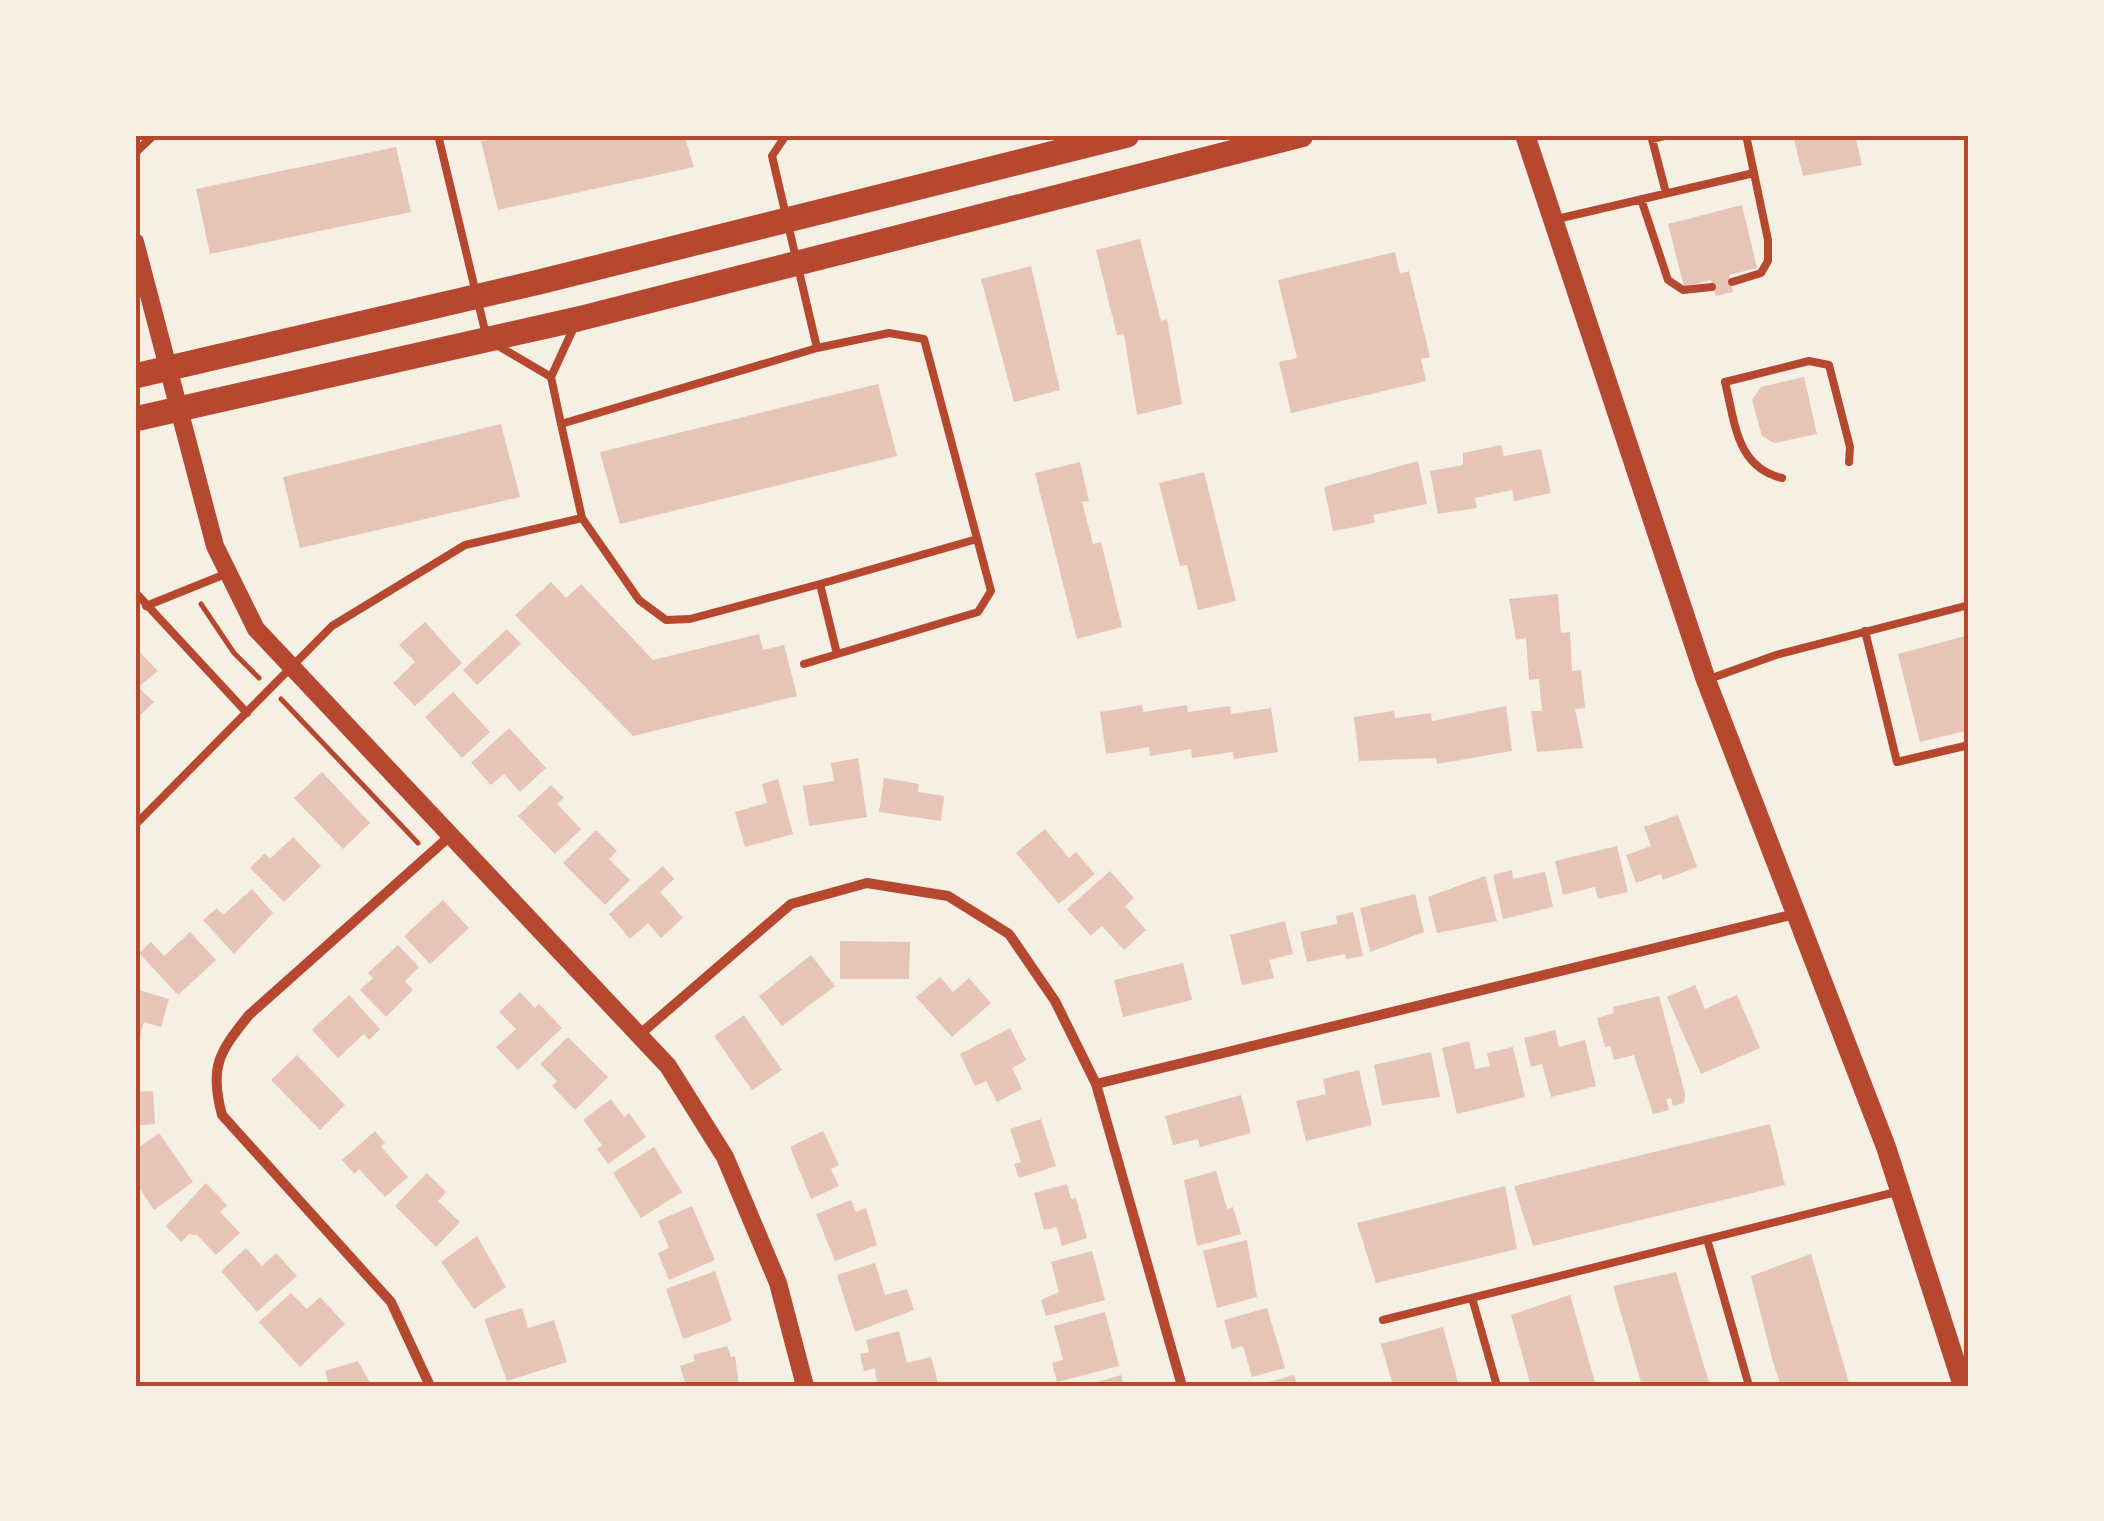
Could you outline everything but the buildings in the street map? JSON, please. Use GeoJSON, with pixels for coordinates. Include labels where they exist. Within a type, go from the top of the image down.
{"type":"FeatureCollection","features":[{"type":"Feature","properties":{"kind":"main road"},"geometry":{"type":"LineString","coordinates":[[135,376],[789,221],[1127,135]]}},
{"type":"Feature","properties":{"kind":"main road"},"geometry":{"type":"LineString","coordinates":[[135,419],[578,319],[1302,135]]}},
{"type":"Feature","properties":{"kind":"main road"},"geometry":{"type":"LineString","coordinates":[[1525,135],[1706,680],[1900,1191],[1963,1386]]}},
{"type":"Feature","properties":{"kind":"street"},"geometry":{"type":"LineString","coordinates":[[135,242],[215,546],[256,629],[668,1066],[725,1157],[778,1283],[805,1386]]}},
{"type":"Feature","properties":{"kind":"street"},"geometry":{"type":"LineString","coordinates":[[430,1386],[390,1302],[222,1115],[214,1082],[222,1047],[250,1014],[450,836]]}},
{"type":"Feature","properties":{"kind":"street"},"geometry":{"type":"LineString","coordinates":[[639,1035],[790,904],[867,883],[948,896],[1009,934],[1056,1001],[1096,1084],[1182,1386]]}},
{"type":"Feature","properties":{"kind":"street"},"geometry":{"type":"LineString","coordinates":[[1096,1084],[1796,913]]}},
{"type":"Feature","properties":{"kind":"lane"},"geometry":{"type":"LineString","coordinates":[[135,152],[154,135]]}},
{"type":"Feature","properties":{"kind":"lane"},"geometry":{"type":"LineString","coordinates":[[438,135],[486,338],[551,377]]}},
{"type":"Feature","properties":{"kind":"lane"},"geometry":{"type":"LineString","coordinates":[[786,135],[772,156],[818,348]]}},
{"type":"Feature","properties":{"kind":"lane"},"geometry":{"type":"LineString","coordinates":[[1666,193],[1652,139],[1668,135]]}},
{"type":"Feature","properties":{"kind":"lane"},"geometry":{"type":"LineString","coordinates":[[1732,282],[1761,273],[1768,262],[1746,135]]}},
{"type":"Feature","properties":{"kind":"lane"},"geometry":{"type":"LineString","coordinates":[[1553,220],[1754,173]]}},
{"type":"Feature","properties":{"kind":"lane"},"geometry":{"type":"LineString","coordinates":[[1640,199],[1668,280],[1682,290],[1712,288]]}},
{"type":"Feature","properties":{"kind":"lane"},"geometry":{"type":"LineString","coordinates":[[578,319],[551,377],[582,518],[639,600],[666,620],[690,619],[977,539]]}},
{"type":"Feature","properties":{"kind":"lane"},"geometry":{"type":"LineString","coordinates":[[561,424],[818,348],[890,333],[924,339],[991,591],[978,612],[804,664]]}},
{"type":"Feature","properties":{"kind":"lane"},"geometry":{"type":"LineString","coordinates":[[1782,478],[1764,474],[1742,450],[1725,382],[1808,361],[1829,365],[1850,447],[1849,462]]}},
{"type":"Feature","properties":{"kind":"lane"},"geometry":{"type":"LineString","coordinates":[[135,825],[332,626],[465,546],[582,518]]}},
{"type":"Feature","properties":{"kind":"lane"},"geometry":{"type":"LineString","coordinates":[[146,606],[228,573]]}},
{"type":"Feature","properties":{"kind":"lane"},"geometry":{"type":"LineString","coordinates":[[820,584],[837,654]]}},
{"type":"Feature","properties":{"kind":"lane"},"geometry":{"type":"LineString","coordinates":[[135,592],[247,713]]}},
{"type":"Feature","properties":{"kind":"lane"},"geometry":{"type":"LineString","coordinates":[[1706,680],[1865,631],[1969,605]]}},
{"type":"Feature","properties":{"kind":"lane"},"geometry":{"type":"LineString","coordinates":[[1865,631],[1896,762],[1969,745]]}},
{"type":"Feature","properties":{"kind":"lane"},"geometry":{"type":"LineString","coordinates":[[1383,1320],[1900,1191]]}},
{"type":"Feature","properties":{"kind":"lane"},"geometry":{"type":"LineString","coordinates":[[1707,1239],[1749,1386]]}},
{"type":"Feature","properties":{"kind":"lane"},"geometry":{"type":"LineString","coordinates":[[1472,1298],[1497,1386]]}},
{"type":"Feature","properties":{"kind":"path"},"geometry":{"type":"LineString","coordinates":[[201,604],[234,653],[429,855]]}}]}
